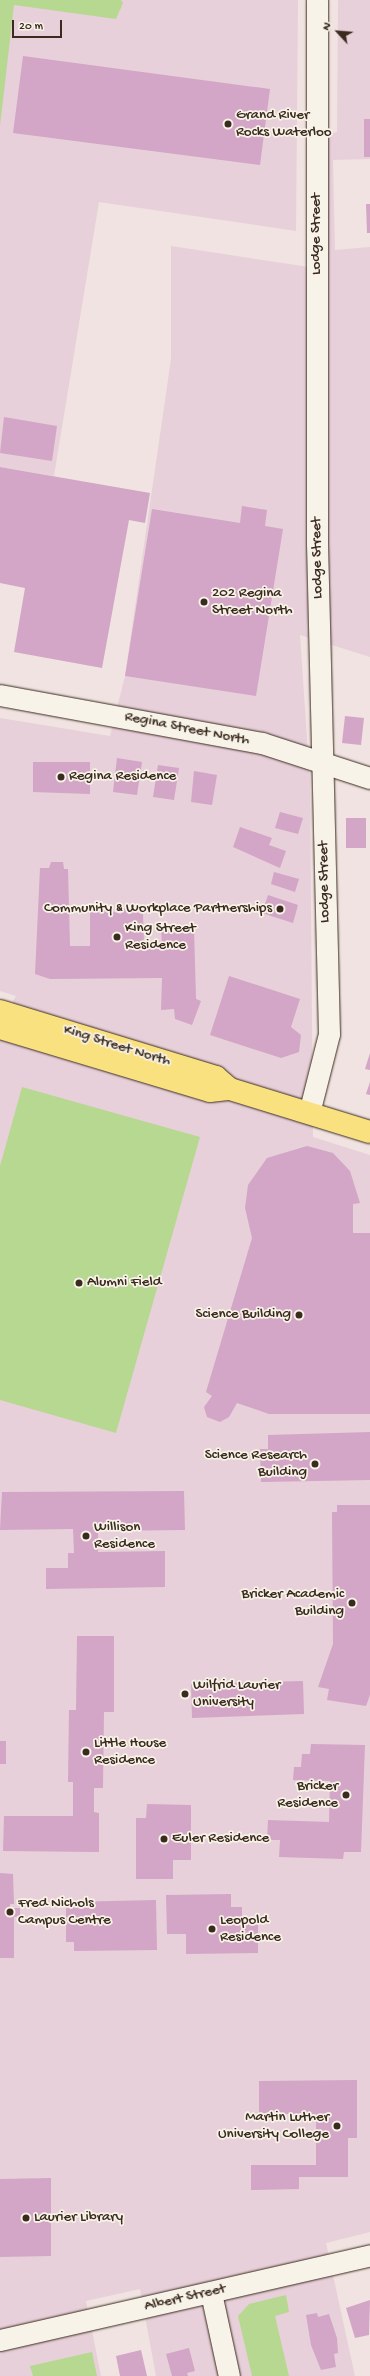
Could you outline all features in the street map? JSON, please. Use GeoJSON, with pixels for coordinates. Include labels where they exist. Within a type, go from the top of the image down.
{"type":"FeatureCollection","features":[{"type":"Feature","properties":{"kind":"main road","name":"King Street North"},"geometry":{"type":"LineString","coordinates":[[0,1011],[216,1076],[230,1090]]}},
{"type":"Feature","properties":{"kind":"main road","name":"King Street North"},"geometry":{"type":"LineString","coordinates":[[0,1028],[210,1091],[230,1090],[370,1132]]}},
{"type":"Feature","properties":{"kind":"street","name":"Lodge Street"},"geometry":{"type":"LineString","coordinates":[[309,1114],[329,1034],[320,762],[317,0]]}},
{"type":"Feature","properties":{"kind":"street","name":"Regina Street North"},"geometry":{"type":"LineString","coordinates":[[0,695],[262,743],[370,778]]}},
{"type":"Feature","properties":{"kind":"street","name":"Albert Street"},"geometry":{"type":"LineString","coordinates":[[0,2340],[211,2293],[370,2255]]}},
{"type":"Feature","properties":{"kind":"street"},"geometry":{"type":"LineString","coordinates":[[211,2293],[229,2376]]}},
{"type":"Feature","properties":{"kind":"shaded area"},"geometry":{"type":"Polygon","coordinates":[[[0,0],[298,0],[296,231],[99,202],[54,476],[0,467],[0,0]]]}},
{"type":"Feature","properties":{"kind":"shaded area","name":"Wilfrid Laurier University"},"geometry":{"type":"Polygon","coordinates":[[[338,0],[370,0],[370,159],[333,160],[335,250],[370,247],[370,657],[300,635],[310,783],[313,1137],[370,1155],[370,2232],[326,2243],[355,2376],[156,2376],[140,2289],[86,2301],[101,2376],[0,2376],[0,1025],[16,996],[0,991],[0,718],[110,736],[125,676],[171,359],[171,246],[309,267],[311,138],[337,132],[338,0]]]}},
{"type":"Feature","properties":{"kind":"green space"},"geometry":{"type":"Polygon","coordinates":[[[0,0],[121,0],[123,3],[116,19],[14,5],[0,126],[0,0]]]}},
{"type":"Feature","properties":{"kind":"green space","name":"Alumni Field"},"geometry":{"type":"Polygon","coordinates":[[[22,1087],[200,1137],[116,1433],[0,1400],[0,1166],[22,1087]]]}},
{"type":"Feature","properties":{"kind":"green space"},"geometry":{"type":"Polygon","coordinates":[[[286,2295],[289,2312],[275,2316],[289,2376],[252,2376],[238,2316],[249,2304],[286,2295]]]}},
{"type":"Feature","properties":{"kind":"green space"},"geometry":{"type":"Polygon","coordinates":[[[92,2352],[97,2376],[33,2376],[30,2366],[92,2352]]]}},
{"type":"Feature","properties":{"kind":"building"},"geometry":{"type":"Polygon","coordinates":[[[23,56],[270,89],[260,165],[13,133],[23,56]]]}},
{"type":"Feature","properties":{"kind":"building"},"geometry":{"type":"Polygon","coordinates":[[[364,119],[370,119],[370,157],[364,157],[364,119]]]}},
{"type":"Feature","properties":{"kind":"building"},"geometry":{"type":"Polygon","coordinates":[[[366,204],[370,204],[370,233],[367,233],[366,204]]]}},
{"type":"Feature","properties":{"kind":"building"},"geometry":{"type":"Polygon","coordinates":[[[4,417],[57,426],[52,461],[0,453],[4,417]]]}},
{"type":"Feature","properties":{"kind":"building"},"geometry":{"type":"Polygon","coordinates":[[[0,467],[150,493],[145,523],[129,520],[102,668],[14,652],[25,588],[0,583],[0,467]]]}},
{"type":"Feature","properties":{"kind":"building","name":"202 Regina Street North"},"geometry":{"type":"Polygon","coordinates":[[[242,506],[267,510],[265,526],[283,529],[256,696],[125,676],[152,509],[240,523],[242,506]]]}},
{"type":"Feature","properties":{"kind":"building"},"geometry":{"type":"Polygon","coordinates":[[[345,716],[364,718],[361,745],[342,743],[345,716]]]}},
{"type":"Feature","properties":{"kind":"building"},"geometry":{"type":"Polygon","coordinates":[[[117,758],[142,762],[137,795],[113,792],[117,758]]]}},
{"type":"Feature","properties":{"kind":"building","name":"Regina Residence"},"geometry":{"type":"Polygon","coordinates":[[[33,762],[90,762],[90,794],[33,792],[33,762]]]}},
{"type":"Feature","properties":{"kind":"building"},"geometry":{"type":"Polygon","coordinates":[[[158,765],[179,768],[174,800],[153,797],[158,765]]]}},
{"type":"Feature","properties":{"kind":"building"},"geometry":{"type":"Polygon","coordinates":[[[194,771],[217,775],[212,805],[191,802],[194,771]]]}},
{"type":"Feature","properties":{"kind":"building"},"geometry":{"type":"Polygon","coordinates":[[[280,812],[303,818],[298,834],[275,828],[280,812]]]}},
{"type":"Feature","properties":{"kind":"building"},"geometry":{"type":"Polygon","coordinates":[[[346,818],[366,818],[366,848],[346,848],[346,818]]]}},
{"type":"Feature","properties":{"kind":"building"},"geometry":{"type":"Polygon","coordinates":[[[240,827],[272,838],[269,845],[286,851],[280,868],[233,847],[240,827]]]}},
{"type":"Feature","properties":{"kind":"building","name":"King Street Residence"},"geometry":{"type":"Polygon","coordinates":[[[51,862],[63,862],[64,869],[68,869],[70,946],[90,946],[90,905],[121,914],[122,908],[143,914],[144,945],[162,945],[161,929],[194,929],[196,999],[201,1001],[192,1025],[175,1019],[174,1009],[161,1010],[162,978],[50,979],[35,974],[40,868],[49,868],[51,862]]]}},
{"type":"Feature","properties":{"kind":"building"},"geometry":{"type":"Polygon","coordinates":[[[274,872],[299,879],[295,892],[271,884],[274,872]]]}},
{"type":"Feature","properties":{"kind":"building","name":"Community & Workplace Partnerships"},"geometry":{"type":"Polygon","coordinates":[[[268,895],[298,905],[293,923],[262,913],[268,895]]]}},
{"type":"Feature","properties":{"kind":"building"},"geometry":{"type":"Polygon","coordinates":[[[229,976],[300,999],[291,1027],[301,1035],[299,1052],[281,1058],[210,1035],[229,976]]]}},
{"type":"Feature","properties":{"kind":"building"},"geometry":{"type":"Polygon","coordinates":[[[370,1053],[370,1070],[365,1069],[370,1053]]]}},
{"type":"Feature","properties":{"kind":"building"},"geometry":{"type":"Polygon","coordinates":[[[370,1082],[370,1095],[366,1094],[370,1082]]]}},
{"type":"Feature","properties":{"kind":"building","name":"Science Building"},"geometry":{"type":"Polygon","coordinates":[[[307,1146],[333,1153],[350,1171],[360,1203],[353,1204],[353,1233],[370,1233],[370,1414],[269,1414],[237,1403],[229,1417],[220,1422],[207,1417],[204,1407],[212,1396],[206,1392],[252,1238],[245,1208],[248,1185],[267,1158],[307,1146]]]}},
{"type":"Feature","properties":{"kind":"building","name":"Science Research Building"},"geometry":{"type":"Polygon","coordinates":[[[370,1432],[370,1480],[261,1482],[260,1449],[268,1449],[268,1435],[370,1432]]]}},
{"type":"Feature","properties":{"kind":"building","name":"Willison Residence"},"geometry":{"type":"Polygon","coordinates":[[[184,1491],[185,1530],[98,1531],[98,1552],[165,1551],[165,1587],[46,1589],[46,1568],[68,1568],[68,1553],[74,1553],[73,1529],[0,1530],[2,1492],[184,1491]]]}},
{"type":"Feature","properties":{"kind":"building","name":"Bricker Academic Building"},"geometry":{"type":"Polygon","coordinates":[[[337,1505],[370,1505],[370,1695],[366,1706],[327,1700],[329,1689],[318,1687],[333,1644],[332,1512],[337,1512],[337,1505]]]}},
{"type":"Feature","properties":{"kind":"building","name":"Little House Residence"},"geometry":{"type":"Polygon","coordinates":[[[77,1636],[114,1636],[114,1712],[104,1712],[103,1788],[94,1788],[94,1812],[99,1813],[99,1852],[3,1851],[4,1816],[73,1816],[73,1782],[68,1782],[69,1710],[76,1710],[77,1636]]]}},
{"type":"Feature","properties":{"kind":"building"},"geometry":{"type":"Polygon","coordinates":[[[303,1681],[304,1714],[192,1718],[191,1684],[303,1681]]]}},
{"type":"Feature","properties":{"kind":"building"},"geometry":{"type":"Polygon","coordinates":[[[0,1741],[6,1741],[6,1764],[0,1764],[0,1741]]]}},
{"type":"Feature","properties":{"kind":"building","name":"Bricker Residence"},"geometry":{"type":"Polygon","coordinates":[[[311,1744],[365,1745],[361,1852],[344,1852],[343,1859],[279,1857],[280,1840],[267,1840],[268,1820],[329,1822],[330,1781],[293,1780],[294,1767],[301,1767],[302,1754],[310,1754],[311,1744]]]}},
{"type":"Feature","properties":{"kind":"building","name":"Euler Residence"},"geometry":{"type":"Polygon","coordinates":[[[147,1804],[191,1805],[191,1860],[173,1860],[173,1879],[136,1879],[136,1818],[146,1818],[147,1804]]]}},
{"type":"Feature","properties":{"kind":"building","name":"Fred Nichols Campus Centre"},"geometry":{"type":"Polygon","coordinates":[[[0,1873],[13,1874],[14,1904],[10,1904],[10,1908],[20,1908],[20,1916],[14,1917],[14,1958],[0,1958],[0,1873]]]}},
{"type":"Feature","properties":{"kind":"building","name":"Leopold Residence"},"geometry":{"type":"Polygon","coordinates":[[[231,1894],[231,1907],[242,1907],[242,1924],[258,1924],[258,1953],[186,1954],[186,1934],[167,1934],[166,1895],[231,1894]]]}},
{"type":"Feature","properties":{"kind":"building"},"geometry":{"type":"Polygon","coordinates":[[[156,1900],[157,1950],[74,1951],[74,1942],[66,1942],[66,1902],[156,1900]]]}},
{"type":"Feature","properties":{"kind":"building","name":"Martin Luther University College"},"geometry":{"type":"Polygon","coordinates":[[[357,2080],[357,2138],[348,2138],[348,2177],[299,2177],[299,2189],[251,2190],[251,2165],[316,2165],[316,2114],[259,2114],[259,2081],[357,2080]]]}},
{"type":"Feature","properties":{"kind":"building","name":"Laurier Library"},"geometry":{"type":"Polygon","coordinates":[[[51,2178],[51,2256],[0,2257],[0,2179],[51,2178]]]}},
{"type":"Feature","properties":{"kind":"building"},"geometry":{"type":"Polygon","coordinates":[[[370,2300],[369,2335],[355,2338],[346,2308],[370,2300]]]}},
{"type":"Feature","properties":{"kind":"building"},"geometry":{"type":"Polygon","coordinates":[[[317,2313],[318,2317],[329,2314],[337,2338],[338,2353],[334,2354],[336,2367],[321,2370],[311,2345],[306,2315],[317,2313]]]}},
{"type":"Feature","properties":{"kind":"building"},"geometry":{"type":"Polygon","coordinates":[[[189,2348],[195,2371],[187,2373],[188,2376],[172,2376],[166,2354],[189,2348]]]}},
{"type":"Feature","properties":{"kind":"building"},"geometry":{"type":"Polygon","coordinates":[[[141,2350],[147,2376],[120,2376],[116,2356],[141,2350]]]}},
{"type":"Feature","properties":{"kind":"place","name":"Grand River Rocks Waterloo"},"geometry":{"type":"Point","coordinates":[228,124]}},
{"type":"Feature","properties":{"kind":"place","name":"202 Regina Street North"},"geometry":{"type":"Point","coordinates":[204,602]}},
{"type":"Feature","properties":{"kind":"place","name":"Regina Residence"},"geometry":{"type":"Point","coordinates":[61,777]}},
{"type":"Feature","properties":{"kind":"place","name":"Community & Workplace Partnerships"},"geometry":{"type":"Point","coordinates":[280,909]}},
{"type":"Feature","properties":{"kind":"place","name":"King Street Residence"},"geometry":{"type":"Point","coordinates":[117,937]}},
{"type":"Feature","properties":{"kind":"place","name":"Alumni Field"},"geometry":{"type":"Point","coordinates":[79,1283]}},
{"type":"Feature","properties":{"kind":"place","name":"Science Building"},"geometry":{"type":"Point","coordinates":[299,1315]}},
{"type":"Feature","properties":{"kind":"place","name":"Science Research Building"},"geometry":{"type":"Point","coordinates":[315,1464]}},
{"type":"Feature","properties":{"kind":"place","name":"Willison Residence"},"geometry":{"type":"Point","coordinates":[86,1536]}},
{"type":"Feature","properties":{"kind":"place","name":"Bricker Academic Building"},"geometry":{"type":"Point","coordinates":[352,1603]}},
{"type":"Feature","properties":{"kind":"place","name":"Wilfrid Laurier University"},"geometry":{"type":"Point","coordinates":[185,1694]}},
{"type":"Feature","properties":{"kind":"place","name":"Little House Residence"},"geometry":{"type":"Point","coordinates":[86,1752]}},
{"type":"Feature","properties":{"kind":"place","name":"Bricker Residence"},"geometry":{"type":"Point","coordinates":[346,1795]}},
{"type":"Feature","properties":{"kind":"place","name":"Euler Residence"},"geometry":{"type":"Point","coordinates":[164,1839]}},
{"type":"Feature","properties":{"kind":"place","name":"Fred Nichols Campus Centre"},"geometry":{"type":"Point","coordinates":[10,1912]}},
{"type":"Feature","properties":{"kind":"place","name":"Leopold Residence"},"geometry":{"type":"Point","coordinates":[212,1929]}},
{"type":"Feature","properties":{"kind":"place","name":"Martin Luther University College"},"geometry":{"type":"Point","coordinates":[337,2126]}},
{"type":"Feature","properties":{"kind":"place","name":"Laurier Library"},"geometry":{"type":"Point","coordinates":[26,2218]}}]}
